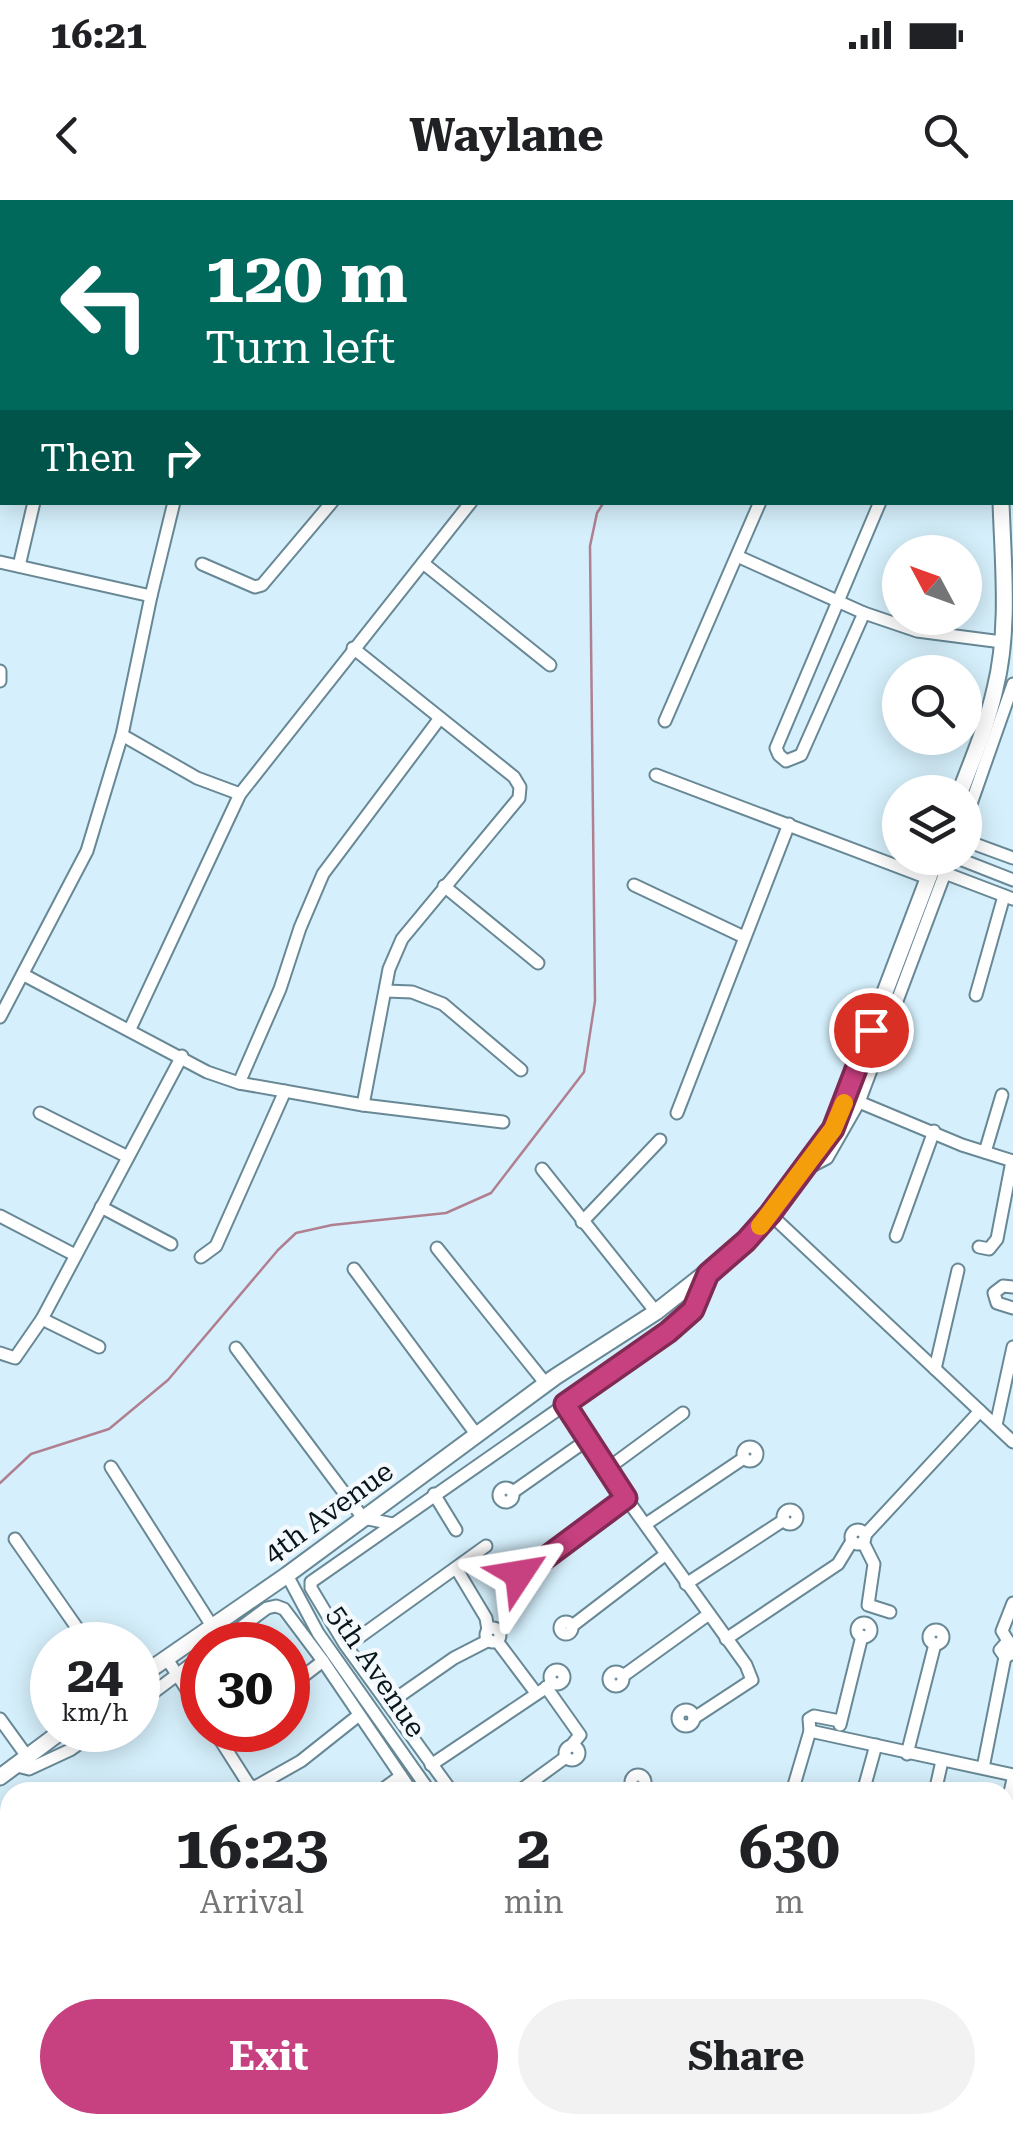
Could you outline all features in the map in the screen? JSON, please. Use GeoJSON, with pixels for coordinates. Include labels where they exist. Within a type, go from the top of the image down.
{"type":"FeatureCollection","features":[{"type":"Feature","properties":{"kind":"main road"},"geometry":{"type":"LineString","coordinates":[[966,775],[996,689],[1008,626],[1001,505]]}},
{"type":"Feature","properties":{"kind":"main road","name":"4th Avenue"},"geometry":{"type":"LineString","coordinates":[[218,1622],[546,1384],[656,1312],[746,1241],[833,1129],[933,875]]}},
{"type":"Feature","properties":{"kind":"main road","name":"4th Avenue"},"geometry":{"type":"LineString","coordinates":[[160,1663],[180,1650]]}},
{"type":"Feature","properties":{"kind":"main road"},"geometry":{"type":"LineString","coordinates":[[0,1777],[31,1752]]}},
{"type":"Feature","properties":{"kind":"street"},"geometry":{"type":"LineString","coordinates":[[19,566],[33,505]]}},
{"type":"Feature","properties":{"kind":"street"},"geometry":{"type":"LineString","coordinates":[[0,1017],[87,851],[122,734],[173,505]]}},
{"type":"Feature","properties":{"kind":"street"},"geometry":{"type":"LineString","coordinates":[[202,564],[254,587],[262,586],[330,505]]}},
{"type":"Feature","properties":{"kind":"street"},"geometry":{"type":"LineString","coordinates":[[130,1029],[240,794],[468,505]]}},
{"type":"Feature","properties":{"kind":"street"},"geometry":{"type":"LineString","coordinates":[[665,721],[759,505]]}},
{"type":"Feature","properties":{"kind":"street"},"geometry":{"type":"LineString","coordinates":[[864,612],[801,755],[786,761],[776,748],[879,505]]}},
{"type":"Feature","properties":{"kind":"street"},"geometry":{"type":"LineString","coordinates":[[738,556],[864,612],[918,631],[1002,642]]}},
{"type":"Feature","properties":{"kind":"street"},"geometry":{"type":"LineString","coordinates":[[0,562],[151,596]]}},
{"type":"Feature","properties":{"kind":"street"},"geometry":{"type":"LineString","coordinates":[[423,563],[550,665]]}},
{"type":"Feature","properties":{"kind":"street"},"geometry":{"type":"LineString","coordinates":[[353,648],[514,777],[520,787],[519,798],[402,939],[389,969],[364,1105]]}},
{"type":"Feature","properties":{"kind":"street"},"geometry":{"type":"LineString","coordinates":[[0,670],[0,682]]}},
{"type":"Feature","properties":{"kind":"street"},"geometry":{"type":"LineString","coordinates":[[981,775],[1013,684]]}},
{"type":"Feature","properties":{"kind":"street"},"geometry":{"type":"LineString","coordinates":[[239,1083],[280,988],[322,874],[440,718]]}},
{"type":"Feature","properties":{"kind":"street"},"geometry":{"type":"LineString","coordinates":[[122,734],[196,778],[240,794]]}},
{"type":"Feature","properties":{"kind":"street"},"geometry":{"type":"LineString","coordinates":[[656,775],[882,853]]}},
{"type":"Feature","properties":{"kind":"street"},"geometry":{"type":"LineString","coordinates":[[677,1114],[789,824]]}},
{"type":"Feature","properties":{"kind":"street"},"geometry":{"type":"LineString","coordinates":[[982,847],[1013,858]]}},
{"type":"Feature","properties":{"kind":"street"},"geometry":{"type":"LineString","coordinates":[[982,866],[1010,876]]}},
{"type":"Feature","properties":{"kind":"street"},"geometry":{"type":"LineString","coordinates":[[802,1171],[827,1158],[859,1102],[933,875]]}},
{"type":"Feature","properties":{"kind":"street"},"geometry":{"type":"LineString","coordinates":[[949,875],[1009,897],[976,995]]}},
{"type":"Feature","properties":{"kind":"street"},"geometry":{"type":"LineString","coordinates":[[634,885],[744,937]]}},
{"type":"Feature","properties":{"kind":"street"},"geometry":{"type":"LineString","coordinates":[[444,886],[538,963]]}},
{"type":"Feature","properties":{"kind":"street"},"geometry":{"type":"LineString","coordinates":[[24,975],[207,1072],[239,1083],[364,1105],[503,1122]]}},
{"type":"Feature","properties":{"kind":"street"},"geometry":{"type":"LineString","coordinates":[[386,991],[412,992],[443,1004],[521,1070]]}},
{"type":"Feature","properties":{"kind":"street"},"geometry":{"type":"LineString","coordinates":[[0,1352],[15,1358],[42,1319],[182,1056]]}},
{"type":"Feature","properties":{"kind":"street"},"geometry":{"type":"LineString","coordinates":[[201,1257],[216,1246],[286,1091]]}},
{"type":"Feature","properties":{"kind":"street"},"geometry":{"type":"LineString","coordinates":[[985,1152],[1002,1095]]}},
{"type":"Feature","properties":{"kind":"street"},"geometry":{"type":"LineString","coordinates":[[859,1102],[1013,1161],[997,1239],[989,1249],[978,1247]]}},
{"type":"Feature","properties":{"kind":"street"},"geometry":{"type":"LineString","coordinates":[[40,1113],[128,1157]]}},
{"type":"Feature","properties":{"kind":"street"},"geometry":{"type":"LineString","coordinates":[[896,1236],[934,1130]]}},
{"type":"Feature","properties":{"kind":"street"},"geometry":{"type":"LineString","coordinates":[[582,1222],[660,1140]]}},
{"type":"Feature","properties":{"kind":"street"},"geometry":{"type":"LineString","coordinates":[[542,1169],[656,1312]]}},
{"type":"Feature","properties":{"kind":"street"},"geometry":{"type":"LineString","coordinates":[[101,1207],[171,1244]]}},
{"type":"Feature","properties":{"kind":"street"},"geometry":{"type":"LineString","coordinates":[[770,1214],[1013,1442]]}},
{"type":"Feature","properties":{"kind":"street"},"geometry":{"type":"LineString","coordinates":[[0,1216],[75,1255]]}},
{"type":"Feature","properties":{"kind":"street"},"geometry":{"type":"LineString","coordinates":[[437,1248],[546,1384]]}},
{"type":"Feature","properties":{"kind":"street"},"geometry":{"type":"LineString","coordinates":[[354,1269],[476,1434]]}},
{"type":"Feature","properties":{"kind":"street"},"geometry":{"type":"LineString","coordinates":[[935,1369],[958,1270]]}},
{"type":"Feature","properties":{"kind":"street"},"geometry":{"type":"LineString","coordinates":[[444,1782],[346,1644],[311,1582],[682,1321],[696,1305],[708,1274]]}},
{"type":"Feature","properties":{"kind":"street"},"geometry":{"type":"LineString","coordinates":[[1013,1286],[1003,1286],[994,1293],[997,1303],[1013,1308]]}},
{"type":"Feature","properties":{"kind":"street"},"geometry":{"type":"LineString","coordinates":[[42,1319],[99,1347]]}},
{"type":"Feature","properties":{"kind":"street"},"geometry":{"type":"LineString","coordinates":[[996,1425],[1013,1347]]}},
{"type":"Feature","properties":{"kind":"street"},"geometry":{"type":"LineString","coordinates":[[236,1348],[363,1518],[392,1524]]}},
{"type":"Feature","properties":{"kind":"street"},"geometry":{"type":"LineString","coordinates":[[565,1404],[752,1680],[694,1718]]}},
{"type":"Feature","properties":{"kind":"street"},"geometry":{"type":"LineString","coordinates":[[726,1640],[838,1564],[980,1411]]}},
{"type":"Feature","properties":{"kind":"street"},"geometry":{"type":"LineString","coordinates":[[606,1469],[684,1413]]}},
{"type":"Feature","properties":{"kind":"street"},"geometry":{"type":"LineString","coordinates":[[513,1492],[588,1440]]}},
{"type":"Feature","properties":{"kind":"street"},"geometry":{"type":"LineString","coordinates":[[646,1524],[744,1458]]}},
{"type":"Feature","properties":{"kind":"street"},"geometry":{"type":"LineString","coordinates":[[111,1467],[209,1622]]}},
{"type":"Feature","properties":{"kind":"street"},"geometry":{"type":"LineString","coordinates":[[434,1494],[456,1530]]}},
{"type":"Feature","properties":{"kind":"street"},"geometry":{"type":"LineString","coordinates":[[532,1568],[626,1498]]}},
{"type":"Feature","properties":{"kind":"street"},"geometry":{"type":"LineString","coordinates":[[686,1584],[784,1520]]}},
{"type":"Feature","properties":{"kind":"street"},"geometry":{"type":"LineString","coordinates":[[14,1539],[73,1622]]}},
{"type":"Feature","properties":{"kind":"street"},"geometry":{"type":"LineString","coordinates":[[860,1539],[874,1564],[868,1605],[890,1612]]}},
{"type":"Feature","properties":{"kind":"street"},"geometry":{"type":"LineString","coordinates":[[346,1644],[486,1546]]}},
{"type":"Feature","properties":{"kind":"street"},"geometry":{"type":"LineString","coordinates":[[572,1626],[666,1554]]}},
{"type":"Feature","properties":{"kind":"street"},"geometry":{"type":"LineString","coordinates":[[456,1568],[486,1618],[492,1637],[545,1687],[580,1734],[568,1752],[530,1782]]}},
{"type":"Feature","properties":{"kind":"street","name":"5th Avenue"},"geometry":{"type":"LineString","coordinates":[[286,1575],[318,1633],[423,1782]]}},
{"type":"Feature","properties":{"kind":"street"},"geometry":{"type":"LineString","coordinates":[[983,1768],[1010,1650],[1002,1631],[1013,1602]]}},
{"type":"Feature","properties":{"kind":"street"},"geometry":{"type":"LineString","coordinates":[[246,1622],[276,1606],[293,1622]]}},
{"type":"Feature","properties":{"kind":"street"},"geometry":{"type":"LineString","coordinates":[[229,1622],[230,1614]]}},
{"type":"Feature","properties":{"kind":"street"},"geometry":{"type":"LineString","coordinates":[[623,1676],[708,1614]]}},
{"type":"Feature","properties":{"kind":"street"},"geometry":{"type":"LineString","coordinates":[[318,1633],[346,1644]]}},
{"type":"Feature","properties":{"kind":"street"},"geometry":{"type":"LineString","coordinates":[[840,1738],[840,1722],[862,1636]]}},
{"type":"Feature","properties":{"kind":"street"},"geometry":{"type":"LineString","coordinates":[[388,1704],[492,1637]]}},
{"type":"Feature","properties":{"kind":"street"},"geometry":{"type":"LineString","coordinates":[[310,1644],[405,1782]]}},
{"type":"Feature","properties":{"kind":"street"},"geometry":{"type":"LineString","coordinates":[[908,1754],[935,1644]]}},
{"type":"Feature","properties":{"kind":"street"},"geometry":{"type":"LineString","coordinates":[[174,1654],[180,1658]]}},
{"type":"Feature","properties":{"kind":"street"},"geometry":{"type":"LineString","coordinates":[[174,1654],[180,1679]]}},
{"type":"Feature","properties":{"kind":"street"},"geometry":{"type":"LineString","coordinates":[[338,1658],[338,1678],[344,1692]]}},
{"type":"Feature","properties":{"kind":"street"},"geometry":{"type":"LineString","coordinates":[[310,1671],[323,1661]]}},
{"type":"Feature","properties":{"kind":"street"},"geometry":{"type":"LineString","coordinates":[[160,1689],[178,1676]]}},
{"type":"Feature","properties":{"kind":"street"},"geometry":{"type":"LineString","coordinates":[[431,1765],[545,1687]]}},
{"type":"Feature","properties":{"kind":"street"},"geometry":{"type":"LineString","coordinates":[[263,1782],[324,1744],[359,1715]]}},
{"type":"Feature","properties":{"kind":"street"},"geometry":{"type":"LineString","coordinates":[[795,1782],[810,1731],[809,1719],[836,1718],[840,1722]]}},
{"type":"Feature","properties":{"kind":"street"},"geometry":{"type":"LineString","coordinates":[[0,1719],[29,1770],[66,1752]]}},
{"type":"Feature","properties":{"kind":"street"},"geometry":{"type":"LineString","coordinates":[[810,1731],[1013,1777]]}},
{"type":"Feature","properties":{"kind":"street"},"geometry":{"type":"LineString","coordinates":[[866,1782],[876,1745]]}},
{"type":"Feature","properties":{"kind":"street"},"geometry":{"type":"LineString","coordinates":[[231,1752],[247,1782]]}},
{"type":"Feature","properties":{"kind":"street"},"geometry":{"type":"LineString","coordinates":[[937,1782],[942,1761]]}},
{"type":"Feature","properties":{"kind":"street"},"geometry":{"type":"LineString","coordinates":[[393,1782],[401,1776]]}},
{"type":"Feature","properties":{"kind":"waterway"},"geometry":{"type":"LineString","coordinates":[[0,1483],[31,1454],[109,1429],[168,1380],[296,1233],[332,1225],[446,1213],[491,1193],[584,1072],[595,1001],[590,546],[602,505]]}},
{"type":"Feature","properties":{"kind":"slow traffic"},"geometry":{"type":"LineString","coordinates":[[760,1226],[833,1129],[844,1103]]}},
{"type":"Feature","properties":{"kind":"route"},"geometry":{"type":"LineString","coordinates":[[519,1574],[523,1578],[530,1576],[532,1568],[626,1498],[565,1404],[693,1310],[708,1274],[770,1214],[833,1129],[871,1030]]}}]}
